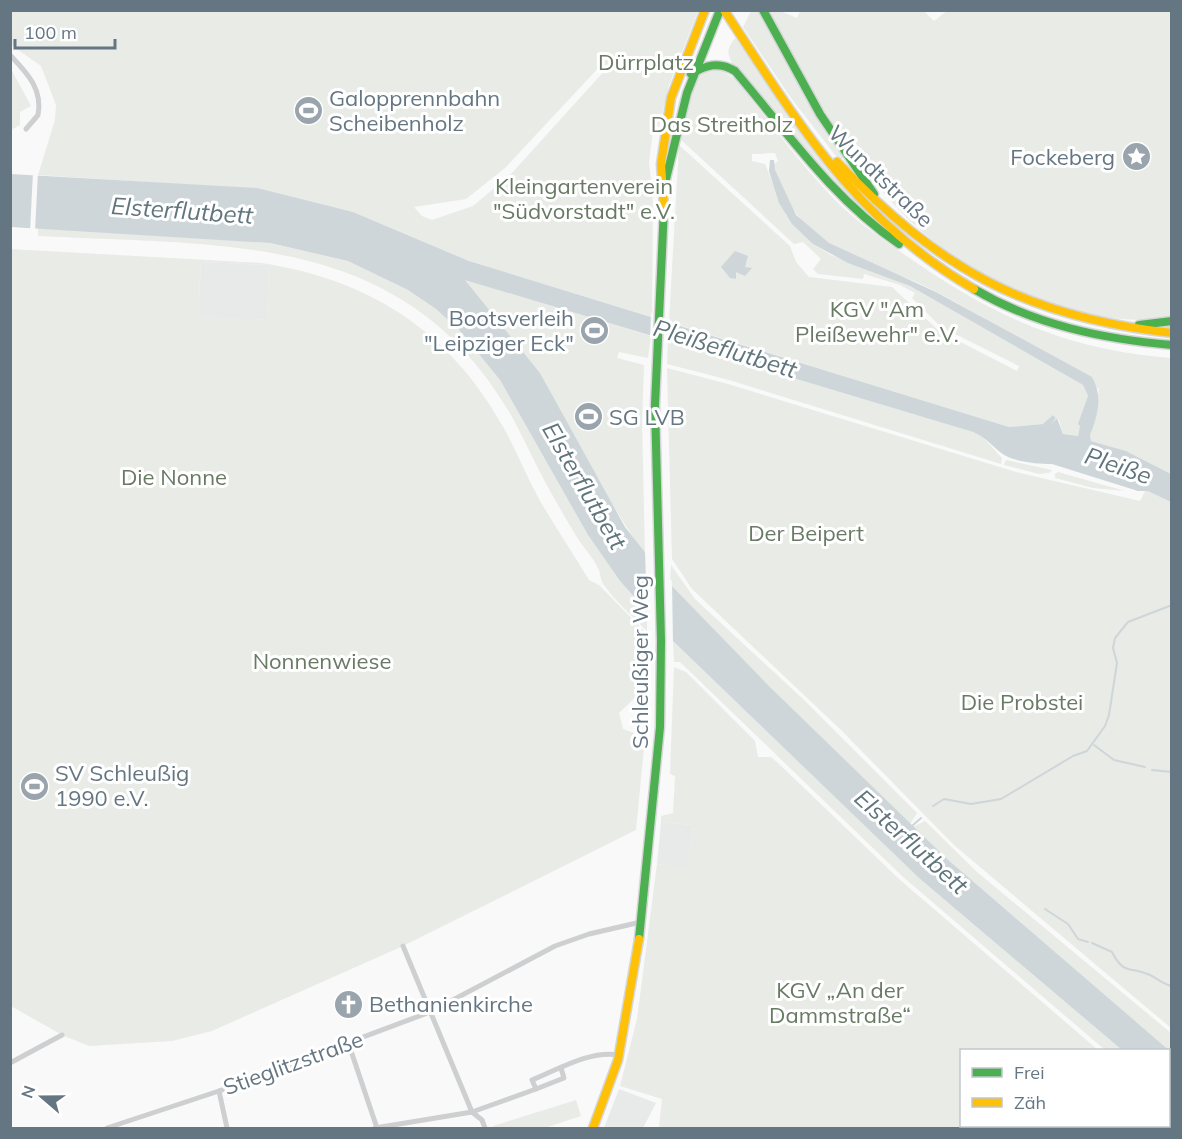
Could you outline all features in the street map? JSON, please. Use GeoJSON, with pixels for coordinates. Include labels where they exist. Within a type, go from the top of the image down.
{"type":"FeatureCollection","features":[{"type":"Feature","properties":{"kind":"main road","name":"Schleußiger Weg"},"geometry":{"type":"LineString","coordinates":[[593,1128],[619,1055],[641,922],[659,737],[661,642],[655,405],[662,299],[664,188],[661,164],[668,110],[684,60],[705,10]]}},
{"type":"Feature","properties":{"kind":"main road","name":"Schleußiger Weg"},"geometry":{"type":"LineString","coordinates":[[664,188],[673,135],[691,74],[722,10]]}},
{"type":"Feature","properties":{"kind":"main road","name":"Wundtstraße"},"geometry":{"type":"LineString","coordinates":[[722,10],[838,175],[895,234],[931,263],[983,296],[1044,322],[1104,338],[1172,345]]}},
{"type":"Feature","properties":{"kind":"main road"},"geometry":{"type":"LineString","coordinates":[[763,10],[820,114],[890,216]]}},
{"type":"Feature","properties":{"kind":"main road"},"geometry":{"type":"LineString","coordinates":[[691,74],[716,64],[727,66],[735,71],[838,195],[890,238],[931,263]]}},
{"type":"Feature","properties":{"kind":"main road","name":"Wundtstraße"},"geometry":{"type":"LineString","coordinates":[[802,124],[890,216],[936,252],[1004,292],[1068,316],[1119,327],[1172,333]]}},
{"type":"Feature","properties":{"kind":"main road"},"geometry":{"type":"LineString","coordinates":[[1119,327],[1172,321]]}},
{"type":"Feature","properties":{"kind":"street"},"geometry":{"type":"LineString","coordinates":[[10,55],[36,86],[38,115],[26,129]]}},
{"type":"Feature","properties":{"kind":"street","name":"Stieglitzstraße"},"geometry":{"type":"LineString","coordinates":[[107,1128],[219,1090],[430,1012],[555,946],[589,934],[641,922]]}},
{"type":"Feature","properties":{"kind":"street"},"geometry":{"type":"LineString","coordinates":[[403,946],[472,1112],[482,1120],[485,1128]]}},
{"type":"Feature","properties":{"kind":"street"},"geometry":{"type":"LineString","coordinates":[[10,1063],[62,1035]]}},
{"type":"Feature","properties":{"kind":"street"},"geometry":{"type":"LineString","coordinates":[[348,1042],[376,1128],[472,1112],[564,1078],[561,1068]]}},
{"type":"Feature","properties":{"kind":"street"},"geometry":{"type":"LineString","coordinates":[[536,1089],[532,1080],[561,1068],[604,1052],[619,1055]]}},
{"type":"Feature","properties":{"kind":"street"},"geometry":{"type":"LineString","coordinates":[[219,1090],[227,1128]]}},
{"type":"Feature","properties":{"kind":"shaded area"},"geometry":{"type":"Polygon","coordinates":[[[201,262],[269,265],[267,320],[198,317],[201,262]]]}},
{"type":"Feature","properties":{"kind":"shaded area"},"geometry":{"type":"Polygon","coordinates":[[[661,822],[693,825],[688,868],[657,864],[661,822]]]}},
{"type":"Feature","properties":{"kind":"shaded area"},"geometry":{"type":"Polygon","coordinates":[[[619,1089],[656,1103],[643,1128],[604,1128],[619,1089]]]}},
{"type":"Feature","properties":{"kind":"green space"},"geometry":{"type":"Polygon","coordinates":[[[948,10],[1171,11],[1171,316],[1140,320],[1108,318],[1061,308],[994,281],[949,253],[911,222],[878,186],[848,147],[794,59],[768,11],[780,11],[797,18],[800,11],[924,11],[934,21],[948,10]]]}},
{"type":"Feature","properties":{"kind":"green space","name":"Galopprennbahn Scheibenholz"},"geometry":{"type":"Polygon","coordinates":[[[10,11],[698,11],[669,85],[659,127],[653,130],[649,162],[653,202],[652,317],[469,261],[353,212],[257,189],[38,175],[55,120],[56,105],[41,66],[11,45],[10,11]],[[603,63],[505,168],[466,199],[414,207],[422,216],[432,220],[473,206],[511,174],[607,68],[603,63]]]}},
{"type":"Feature","properties":{"kind":"green space"},"geometry":{"type":"Polygon","coordinates":[[[751,11],[759,11],[844,157],[839,160],[791,98],[743,27],[751,11]]]}},
{"type":"Feature","properties":{"kind":"green space"},"geometry":{"type":"Polygon","coordinates":[[[735,38],[857,202],[853,206],[732,63],[729,50],[735,38]]]}},
{"type":"Feature","properties":{"kind":"green space"},"geometry":{"type":"Polygon","coordinates":[[[11,69],[31,106],[20,112],[20,125],[11,130],[11,69]]]}},
{"type":"Feature","properties":{"kind":"green space"},"geometry":{"type":"Polygon","coordinates":[[[720,69],[736,80],[796,156],[844,208],[881,238],[942,280],[1003,314],[1065,338],[1133,354],[1171,358],[1171,474],[1126,451],[1091,441],[1090,435],[1099,389],[954,301],[919,283],[858,259],[818,236],[795,213],[783,194],[774,164],[778,161],[775,153],[752,154],[752,161],[765,164],[786,215],[813,244],[831,255],[910,286],[1083,385],[1088,396],[1078,436],[1063,434],[1059,420],[1053,415],[1044,424],[1009,427],[669,322],[679,145],[790,246],[796,262],[809,277],[892,287],[939,331],[1017,371],[1019,366],[941,327],[912,298],[915,293],[900,285],[864,274],[863,279],[818,274],[813,269],[821,259],[803,242],[794,244],[679,138],[693,87],[700,72],[720,69]]]}},
{"type":"Feature","properties":{"kind":"green space"},"geometry":{"type":"Polygon","coordinates":[[[38,228],[270,243],[348,261],[408,290],[436,309],[460,331],[500,380],[588,535],[620,581],[647,613],[647,631],[603,583],[599,570],[551,492],[511,415],[468,355],[418,310],[363,280],[304,260],[241,248],[175,242],[38,236],[38,228]]]}},
{"type":"Feature","properties":{"kind":"green space","name":"Die Nonne"},"geometry":{"type":"Polygon","coordinates":[[[10,249],[261,263],[300,271],[370,296],[401,314],[430,336],[456,361],[480,391],[502,425],[543,506],[589,580],[599,585],[648,635],[647,686],[619,713],[623,729],[645,737],[636,830],[403,946],[212,1031],[172,1041],[89,1046],[62,1035],[11,1006],[10,249]],[[201,262],[198,316],[267,320],[269,265],[201,262]]]}},
{"type":"Feature","properties":{"kind":"green space"},"geometry":{"type":"Polygon","coordinates":[[[464,279],[651,336],[648,358],[619,352],[617,358],[644,365],[642,422],[645,556],[598,482],[540,373],[464,279]]]}},
{"type":"Feature","properties":{"kind":"green space"},"geometry":{"type":"Polygon","coordinates":[[[668,341],[973,432],[981,435],[1002,458],[1001,464],[729,380],[667,364],[668,341]]]}},
{"type":"Feature","properties":{"kind":"green space","name":"Die Probstei"},"geometry":{"type":"Polygon","coordinates":[[[667,368],[728,384],[1016,472],[1140,501],[1145,491],[1149,491],[1171,502],[1171,1028],[955,846],[841,730],[692,589],[672,559],[667,368]]]}},
{"type":"Feature","properties":{"kind":"green space"},"geometry":{"type":"Polygon","coordinates":[[[1006,460],[1052,470],[1049,473],[1039,474],[1004,465],[1006,460]]]}},
{"type":"Feature","properties":{"kind":"green space"},"geometry":{"type":"Polygon","coordinates":[[[1058,472],[1125,491],[1093,488],[1055,478],[1058,472]]]}},
{"type":"Feature","properties":{"kind":"green space"},"geometry":{"type":"Polygon","coordinates":[[[671,565],[695,599],[804,700],[917,813],[910,824],[770,687],[670,584],[671,565]]]}},
{"type":"Feature","properties":{"kind":"green space"},"geometry":{"type":"Polygon","coordinates":[[[673,641],[919,878],[1121,1049],[1104,1049],[902,876],[680,662],[674,662],[673,641]]]}},
{"type":"Feature","properties":{"kind":"green space","name":"KGV „An der Dammstraße“"},"geometry":{"type":"Polygon","coordinates":[[[674,667],[686,672],[755,741],[758,757],[771,757],[778,763],[899,879],[1097,1049],[960,1049],[960,1127],[1170,1127],[1170,1112],[1171,1128],[659,1128],[662,1099],[620,1086],[637,1019],[657,864],[688,867],[693,825],[661,822],[661,816],[673,813],[675,776],[670,774],[674,667]]]}},
{"type":"Feature","properties":{"kind":"green space"},"geometry":{"type":"Polygon","coordinates":[[[925,821],[977,872],[1171,1033],[1171,1052],[947,860],[913,827],[925,821]]]}},
{"type":"Feature","properties":{"kind":"green space"},"geometry":{"type":"Polygon","coordinates":[[[576,1100],[581,1116],[545,1128],[494,1128],[493,1126],[576,1100]]]}},
{"type":"Feature","properties":{"kind":"water"},"geometry":{"type":"Polygon","coordinates":[[[770,160],[774,160],[775,170],[796,215],[829,243],[936,292],[1092,377],[1098,398],[1097,413],[1090,435],[1091,441],[1126,451],[1171,474],[1171,502],[1148,491],[1138,491],[1052,464],[1032,463],[1011,458],[973,432],[465,280],[540,373],[625,527],[670,584],[770,687],[947,859],[1168,1049],[1121,1049],[919,878],[673,641],[620,581],[588,535],[500,380],[460,331],[436,309],[408,290],[348,261],[270,243],[11,227],[10,174],[257,188],[353,212],[469,261],[1009,427],[1043,424],[1053,415],[1056,418],[1051,424],[1057,418],[1063,434],[1078,436],[1080,426],[1078,424],[1088,396],[1083,385],[910,286],[848,263],[813,244],[792,224],[779,203],[769,171],[770,160]]]}},
{"type":"Feature","properties":{"kind":"water"},"geometry":{"type":"Polygon","coordinates":[[[735,251],[748,256],[745,267],[752,268],[745,276],[736,272],[736,279],[730,278],[721,267],[735,251]]]}},
{"type":"Feature","properties":{"kind":"water"},"geometry":{"type":"Polygon","coordinates":[[[1170,1051],[1171,1052],[1170,1091],[1170,1051]]]}},
{"type":"Feature","properties":{"kind":"pier"},"geometry":{"type":"Polygon","coordinates":[[[33,172],[38,172],[35,231],[30,231],[33,172]]]}},
{"type":"Feature","properties":{"kind":"pier"},"geometry":{"type":"Polygon","coordinates":[[[651,313],[670,319],[668,344],[650,339],[651,313]]]}},
{"type":"Feature","properties":{"kind":"pier"},"geometry":{"type":"Polygon","coordinates":[[[645,550],[672,581],[673,645],[647,617],[645,550]]]}},
{"type":"Feature","properties":{"kind":"waterway"},"geometry":{"type":"LineString","coordinates":[[933,806],[944,799],[971,804],[1001,799],[1073,756],[1087,751],[1105,726],[1109,715],[1117,663],[1113,648],[1115,638],[1128,622],[1172,605]]}},
{"type":"Feature","properties":{"kind":"waterway"},"geometry":{"type":"LineString","coordinates":[[1094,745],[1114,760],[1145,767]]}},
{"type":"Feature","properties":{"kind":"waterway"},"geometry":{"type":"LineString","coordinates":[[1152,770],[1172,772]]}},
{"type":"Feature","properties":{"kind":"waterway","name":"Elsterflutbett"},"geometry":{"type":"LineString","coordinates":[[912,826],[921,818]]}},
{"type":"Feature","properties":{"kind":"waterway"},"geometry":{"type":"LineString","coordinates":[[1045,909],[1068,924],[1078,939],[1088,942]]}},
{"type":"Feature","properties":{"kind":"waterway"},"geometry":{"type":"LineString","coordinates":[[1092,943],[1112,952],[1116,960],[1124,967],[1143,972],[1172,986]]}},
{"type":"Feature","properties":{"kind":"traffic: fast"},"geometry":{"type":"LineString","coordinates":[[666,179],[687,93],[720,10]]}},
{"type":"Feature","properties":{"kind":"traffic: fast"},"geometry":{"type":"LineString","coordinates":[[763,10],[820,114],[874,194]]}},
{"type":"Feature","properties":{"kind":"traffic: fast"},"geometry":{"type":"LineString","coordinates":[[691,74],[713,65],[735,71],[831,185],[875,226],[899,244]]}},
{"type":"Feature","properties":{"kind":"traffic: fast"},"geometry":{"type":"LineString","coordinates":[[639,939],[660,727],[661,641],[655,405],[664,207]]}},
{"type":"Feature","properties":{"kind":"traffic: fast"},"geometry":{"type":"LineString","coordinates":[[974,289],[1045,321],[1121,339],[1172,345]]}},
{"type":"Feature","properties":{"kind":"traffic: fast"},"geometry":{"type":"LineString","coordinates":[[1139,325],[1172,321]]}},
{"type":"Feature","properties":{"kind":"traffic: slow"},"geometry":{"type":"LineString","coordinates":[[664,207],[661,164],[671,98],[705,10]]}},
{"type":"Feature","properties":{"kind":"traffic: slow"},"geometry":{"type":"LineString","coordinates":[[724,10],[804,129],[862,200],[895,232],[932,262],[974,289]]}},
{"type":"Feature","properties":{"kind":"traffic: slow"},"geometry":{"type":"LineString","coordinates":[[837,162],[874,199],[911,231],[987,281],[1028,300],[1072,314],[1120,325],[1172,333]]}},
{"type":"Feature","properties":{"kind":"traffic: slow"},"geometry":{"type":"LineString","coordinates":[[593,1128],[618,1060],[639,939]]}},
{"type":"Feature","properties":{"kind":"place","name":"Galopprennbahn Scheibenholz"},"geometry":{"type":"Point","coordinates":[308,111]}},
{"type":"Feature","properties":{"kind":"place","name":"Fockeberg"},"geometry":{"type":"Point","coordinates":[1136,157]}},
{"type":"Feature","properties":{"kind":"place","name":"Bootsverleih \"Leipziger Eck\""},"geometry":{"type":"Point","coordinates":[595,331]}},
{"type":"Feature","properties":{"kind":"place","name":"SG LVB"},"geometry":{"type":"Point","coordinates":[588,417]}},
{"type":"Feature","properties":{"kind":"place","name":"SV Schleußig 1990 e.V."},"geometry":{"type":"Point","coordinates":[34,786]}},
{"type":"Feature","properties":{"kind":"place","name":"Bethanienkirche"},"geometry":{"type":"Point","coordinates":[348,1004]}},
{"type":"Feature","properties":{"kind":"park label","name":"Dürrplatz"},"geometry":{"type":"Point","coordinates":[646,62]}},
{"type":"Feature","properties":{"kind":"park label","name":"Das Streitholz"},"geometry":{"type":"Point","coordinates":[722,124]}},
{"type":"Feature","properties":{"kind":"park label","name":"Kleingartenverein \"Südvorstadt\" e.V."},"geometry":{"type":"Point","coordinates":[584,198]}},
{"type":"Feature","properties":{"kind":"park label","name":"KGV \"Am Pleißewehr\" e.V."},"geometry":{"type":"Point","coordinates":[877,322]}},
{"type":"Feature","properties":{"kind":"park label","name":"Der Beipert"},"geometry":{"type":"Point","coordinates":[806,533]}},
{"type":"Feature","properties":{"kind":"park label","name":"Nonnenwiese"},"geometry":{"type":"Point","coordinates":[322,661]}},
{"type":"Feature","properties":{"kind":"water label","name":"Pleißeflutbett"},"geometry":{"type":"Point","coordinates":[725,349]}},
{"type":"Feature","properties":{"kind":"water label","name":"Pleiße"},"geometry":{"type":"Point","coordinates":[1118,466]}}]}
